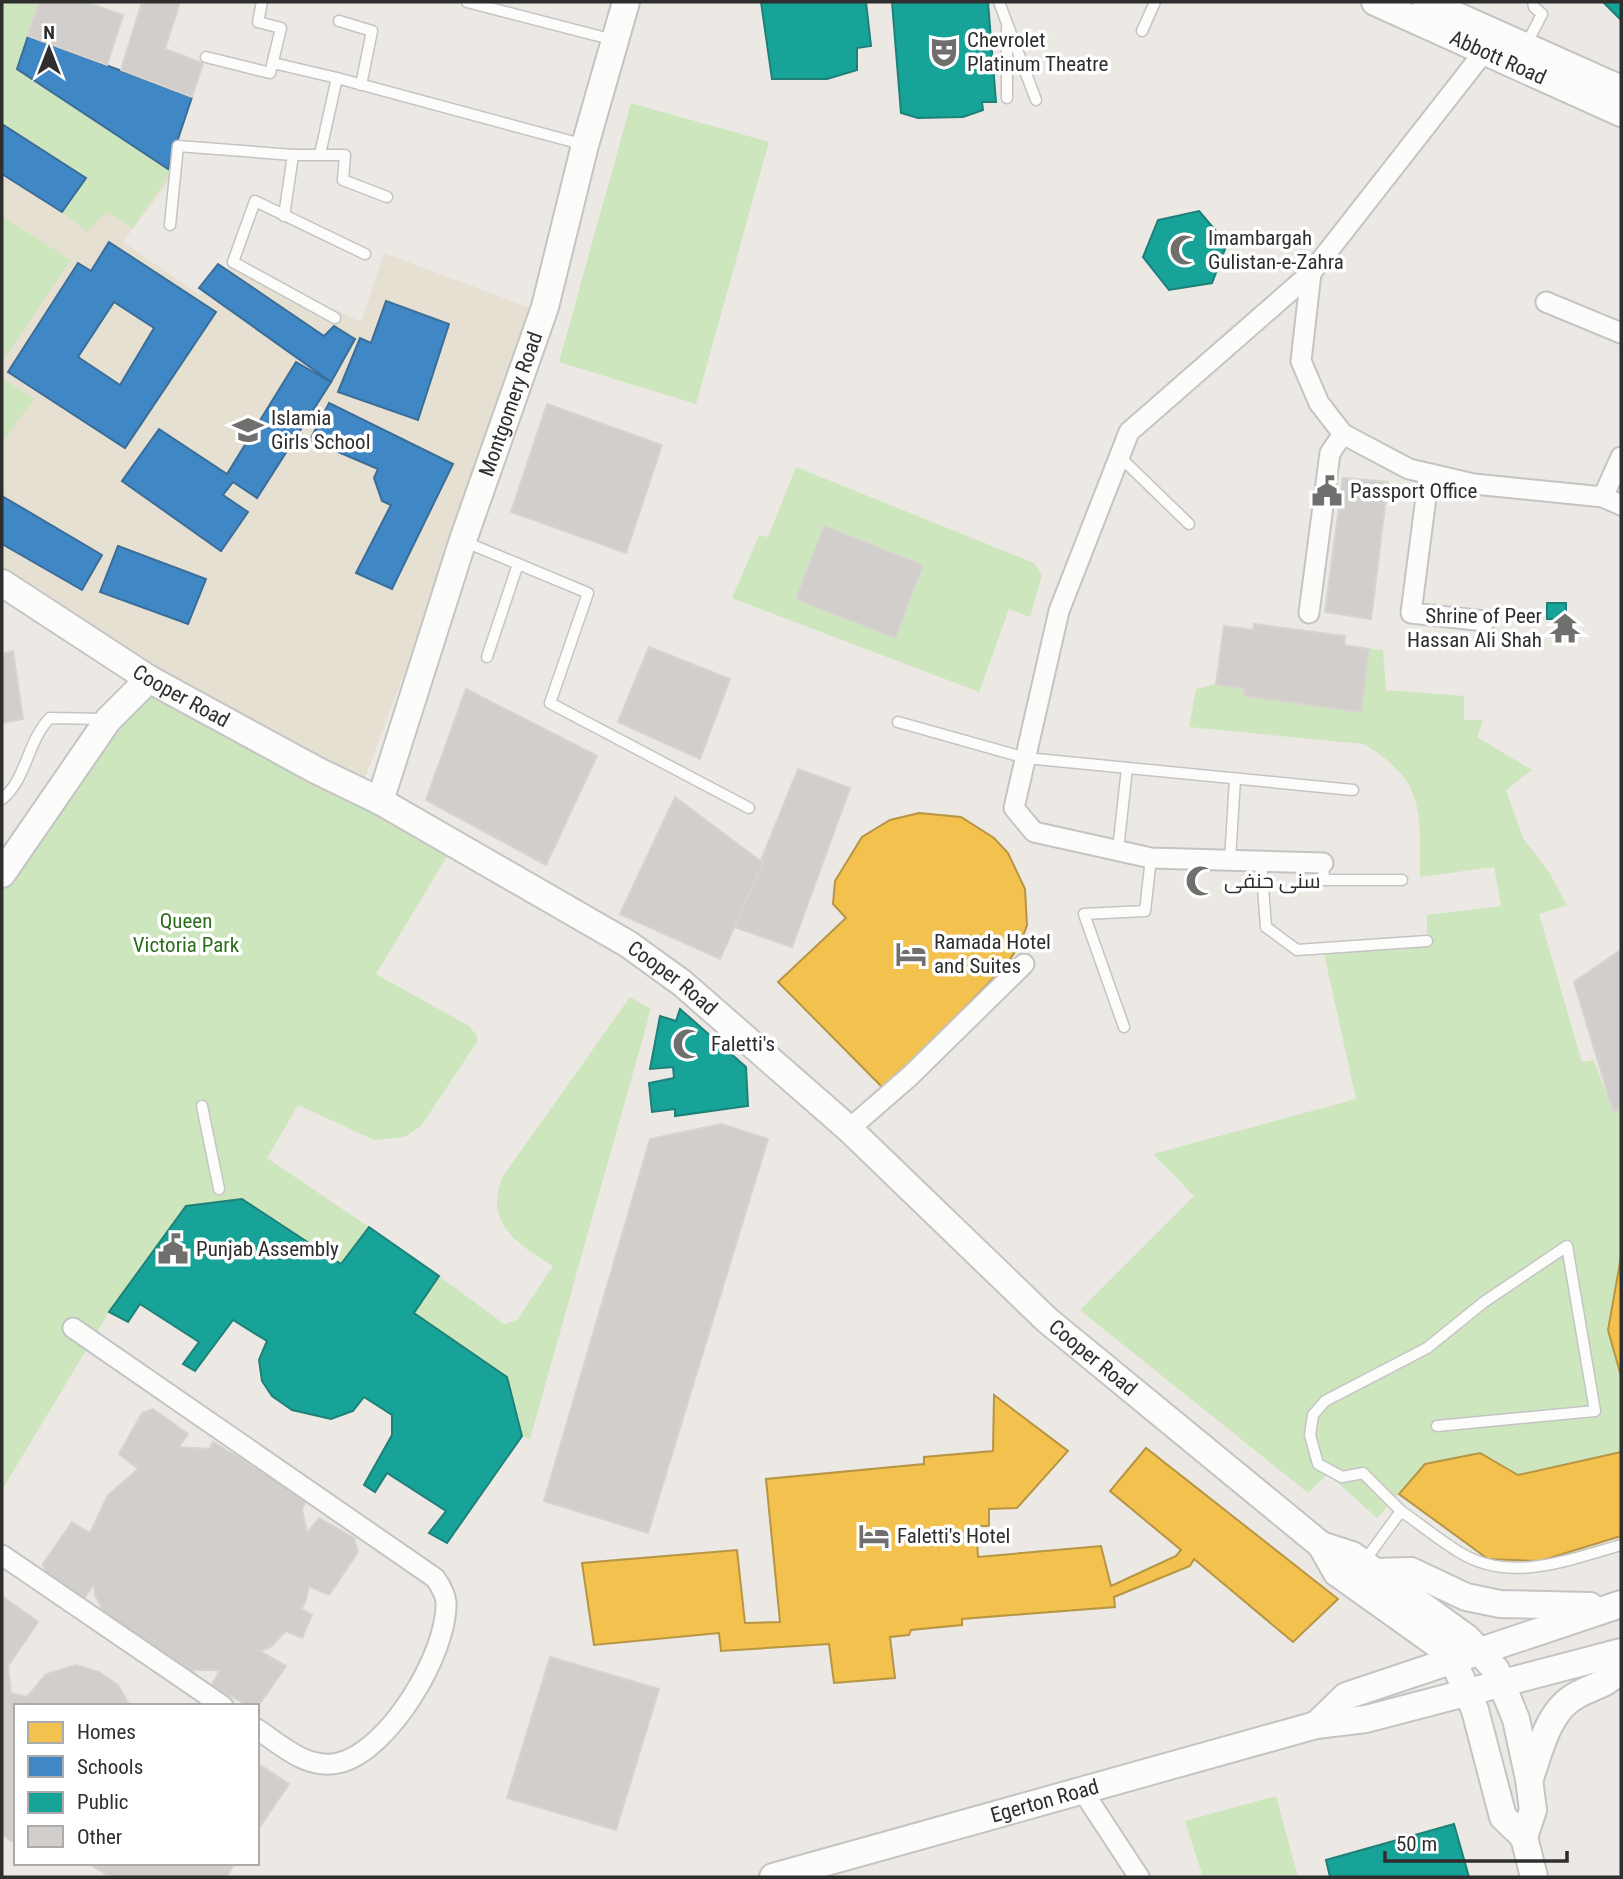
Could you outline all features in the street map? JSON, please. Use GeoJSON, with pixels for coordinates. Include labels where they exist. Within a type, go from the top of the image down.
{"type":"FeatureCollection","features":[{"type":"Feature","properties":{"kind":"main road","name":"Montgomery Road"},"geometry":{"type":"LineString","coordinates":[[380,801],[463,540],[545,307],[585,145],[626,2]]}},
{"type":"Feature","properties":{"kind":"main road","name":"Abbott Road"},"geometry":{"type":"LineString","coordinates":[[1376,2],[1491,43],[1525,46],[1621,89]]}},
{"type":"Feature","properties":{"kind":"main road","name":"Abbott Road"},"geometry":{"type":"LineString","coordinates":[[1426,2],[1491,43],[1621,113]]}},
{"type":"Feature","properties":{"kind":"main road","name":"Cooper Road"},"geometry":{"type":"LineString","coordinates":[[2,583],[149,679],[316,770],[380,801],[628,944],[682,983],[849,1129],[1047,1320],[1321,1545],[1337,1573],[1438,1645],[1453,1660]]}},
{"type":"Feature","properties":{"kind":"main road"},"geometry":{"type":"LineString","coordinates":[[112,715],[117,658]]}},
{"type":"Feature","properties":{"kind":"main road"},"geometry":{"type":"LineString","coordinates":[[2,874],[112,715],[149,679]]}},
{"type":"Feature","properties":{"kind":"main road","name":"Cooper Road"},"geometry":{"type":"LineString","coordinates":[[1321,1545],[1352,1555],[1480,1650]]}},
{"type":"Feature","properties":{"kind":"main road"},"geometry":{"type":"LineString","coordinates":[[1369,1567],[1411,1572],[1466,1597],[1500,1604],[1618,1605]]}},
{"type":"Feature","properties":{"kind":"main road","name":"Egerton Road"},"geometry":{"type":"LineString","coordinates":[[1316,1725],[1346,1696],[1618,1605]]}},
{"type":"Feature","properties":{"kind":"main road"},"geometry":{"type":"LineString","coordinates":[[1480,1650],[1503,1685],[1516,1719],[1533,1810],[1524,1837]]}},
{"type":"Feature","properties":{"kind":"main road","name":"Egerton Road"},"geometry":{"type":"LineString","coordinates":[[772,1877],[1316,1725],[1366,1719],[1621,1652]]}},
{"type":"Feature","properties":{"kind":"main road"},"geometry":{"type":"LineString","coordinates":[[1453,1660],[1469,1692],[1503,1817],[1524,1837],[1534,1877]]}},
{"type":"Feature","properties":{"kind":"main road"},"geometry":{"type":"LineString","coordinates":[[1529,1779],[1542,1741],[1560,1708],[1576,1695],[1608,1682],[1621,1667]]}},
{"type":"Feature","properties":{"kind":"street"},"geometry":{"type":"LineString","coordinates":[[1323,863],[1151,858],[1034,832],[1014,808],[1059,611],[1129,432],[1311,273],[1491,43]]}},
{"type":"Feature","properties":{"kind":"street"},"geometry":{"type":"LineString","coordinates":[[1311,273],[1301,361],[1319,403],[1343,434],[1409,469],[1474,484],[1603,497],[1621,505]]}},
{"type":"Feature","properties":{"kind":"street"},"geometry":{"type":"LineString","coordinates":[[1546,302],[1621,333]]}},
{"type":"Feature","properties":{"kind":"street"},"geometry":{"type":"LineString","coordinates":[[1309,613],[1330,453],[1343,434]]}},
{"type":"Feature","properties":{"kind":"street"},"geometry":{"type":"LineString","coordinates":[[1603,497],[1621,457]]}},
{"type":"Feature","properties":{"kind":"street"},"geometry":{"type":"LineString","coordinates":[[1429,474],[1411,613],[1485,621]]}},
{"type":"Feature","properties":{"kind":"street"},"geometry":{"type":"LineString","coordinates":[[849,1129],[910,1076],[1024,964]]}},
{"type":"Feature","properties":{"kind":"street"},"geometry":{"type":"LineString","coordinates":[[72,1328],[435,1578],[442,1589],[446,1601],[431,1662],[410,1700],[359,1755],[338,1763],[318,1764],[302,1759],[259,1730]]}},
{"type":"Feature","properties":{"kind":"street"},"geometry":{"type":"LineString","coordinates":[[2,1555],[220,1704]]}},
{"type":"Feature","properties":{"kind":"street"},"geometry":{"type":"LineString","coordinates":[[1082,1790],[1139,1877]]}},
{"type":"Feature","properties":{"kind":"lane"},"geometry":{"type":"LineString","coordinates":[[206,57],[270,74],[281,28],[258,22],[262,2]]}},
{"type":"Feature","properties":{"kind":"lane"},"geometry":{"type":"LineString","coordinates":[[467,2],[614,40]]}},
{"type":"Feature","properties":{"kind":"lane"},"geometry":{"type":"LineString","coordinates":[[999,2],[1036,100]]}},
{"type":"Feature","properties":{"kind":"lane"},"geometry":{"type":"LineString","coordinates":[[1142,31],[1155,2]]}},
{"type":"Feature","properties":{"kind":"lane"},"geometry":{"type":"LineString","coordinates":[[1525,46],[1542,14],[1532,5],[1533,2]]}},
{"type":"Feature","properties":{"kind":"lane"},"geometry":{"type":"LineString","coordinates":[[339,21],[372,31],[360,85]]}},
{"type":"Feature","properties":{"kind":"lane"},"geometry":{"type":"LineString","coordinates":[[1007,21],[1007,98]]}},
{"type":"Feature","properties":{"kind":"lane"},"geometry":{"type":"LineString","coordinates":[[273,63],[585,145]]}},
{"type":"Feature","properties":{"kind":"lane"},"geometry":{"type":"LineString","coordinates":[[320,154],[337,78]]}},
{"type":"Feature","properties":{"kind":"lane"},"geometry":{"type":"LineString","coordinates":[[170,225],[178,146],[293,155],[345,155],[342,180],[387,197]]}},
{"type":"Feature","properties":{"kind":"lane"},"geometry":{"type":"LineString","coordinates":[[284,216],[293,155]]}},
{"type":"Feature","properties":{"kind":"lane"},"geometry":{"type":"LineString","coordinates":[[335,318],[233,262],[255,201],[365,254]]}},
{"type":"Feature","properties":{"kind":"lane"},"geometry":{"type":"LineString","coordinates":[[1119,456],[1189,524]]}},
{"type":"Feature","properties":{"kind":"lane"},"geometry":{"type":"LineString","coordinates":[[463,540],[588,593],[550,702],[748,808]]}},
{"type":"Feature","properties":{"kind":"lane"},"geometry":{"type":"LineString","coordinates":[[486,657],[519,564]]}},
{"type":"Feature","properties":{"kind":"lane"},"geometry":{"type":"LineString","coordinates":[[2,799],[11,790],[40,728],[50,718],[112,715]]}},
{"type":"Feature","properties":{"kind":"lane"},"geometry":{"type":"LineString","coordinates":[[898,722],[1026,758],[1353,790]]}},
{"type":"Feature","properties":{"kind":"lane"},"geometry":{"type":"LineString","coordinates":[[1118,850],[1127,768]]}},
{"type":"Feature","properties":{"kind":"lane"},"geometry":{"type":"LineString","coordinates":[[1230,860],[1235,779]]}},
{"type":"Feature","properties":{"kind":"lane"},"geometry":{"type":"LineString","coordinates":[[1124,1027],[1084,914],[1145,911],[1151,858]]}},
{"type":"Feature","properties":{"kind":"lane"},"geometry":{"type":"LineString","coordinates":[[1261,861],[1266,928],[1297,950],[1427,941]]}},
{"type":"Feature","properties":{"kind":"lane"},"geometry":{"type":"LineString","coordinates":[[1323,863],[1324,880],[1402,880]]}},
{"type":"Feature","properties":{"kind":"lane"},"geometry":{"type":"LineString","coordinates":[[202,1106],[219,1189]]}},
{"type":"Feature","properties":{"kind":"lane"},"geometry":{"type":"LineString","coordinates":[[1437,1426],[1595,1411],[1567,1246],[1484,1302],[1427,1348],[1325,1401],[1314,1415],[1310,1435],[1318,1464],[1342,1477],[1363,1473],[1401,1511],[1459,1552],[1481,1563],[1498,1567],[1540,1567],[1621,1545]]}},
{"type":"Feature","properties":{"kind":"lane"},"geometry":{"type":"LineString","coordinates":[[1369,1567],[1401,1511]]}},
{"type":"Feature","properties":{"kind":"shaded area","name":"Islamia Girls School"},"geometry":{"type":"Polygon","coordinates":[[[2,58],[175,173],[123,242],[200,295],[233,262],[361,322],[384,253],[539,311],[362,786],[2,580],[2,58]]]}},
{"type":"Feature","properties":{"kind":"green space"},"geometry":{"type":"Polygon","coordinates":[[[2,2],[39,2],[18,69],[172,171],[133,228],[106,212],[87,232],[62,212],[86,178],[2,124],[2,2]]]}},
{"type":"Feature","properties":{"kind":"green space"},"geometry":{"type":"Polygon","coordinates":[[[631,103],[769,142],[696,404],[559,362],[631,103]]]}},
{"type":"Feature","properties":{"kind":"green space"},"geometry":{"type":"Polygon","coordinates":[[[2,216],[71,260],[2,362],[2,216]]]}},
{"type":"Feature","properties":{"kind":"green space"},"geometry":{"type":"Polygon","coordinates":[[[2,378],[34,399],[2,443],[2,378]]]}},
{"type":"Feature","properties":{"kind":"green space"},"geometry":{"type":"Polygon","coordinates":[[[796,467],[1034,563],[1042,575],[1030,617],[1009,609],[979,692],[732,598],[759,535],[768,537],[796,467]]]}},
{"type":"Feature","properties":{"kind":"green space"},"geometry":{"type":"Polygon","coordinates":[[[1369,649],[1383,650],[1386,690],[1464,696],[1464,720],[1483,720],[1477,737],[1532,770],[1506,790],[1523,838],[1549,872],[1567,905],[1539,914],[1582,1062],[1594,1060],[1613,1111],[1621,1109],[1621,1257],[1608,1329],[1621,1376],[1621,1452],[1518,1475],[1480,1453],[1425,1464],[1377,1518],[1328,1474],[1308,1493],[1080,1310],[1194,1196],[1153,1154],[1356,1099],[1323,949],[1427,941],[1427,915],[1501,906],[1494,867],[1420,877],[1419,816],[1409,785],[1384,757],[1363,744],[1189,727],[1196,689],[1216,684],[1245,689],[1245,696],[1361,712],[1369,649]]]}},
{"type":"Feature","properties":{"kind":"green space","name":"Queen Victoria Park"},"geometry":{"type":"Polygon","coordinates":[[[141,678],[457,840],[376,974],[469,1026],[477,1036],[477,1042],[421,1126],[405,1137],[374,1140],[298,1105],[267,1158],[369,1227],[341,1264],[242,1199],[186,1206],[109,1312],[2,1490],[2,875],[141,678]]]}},
{"type":"Feature","properties":{"kind":"green space"},"geometry":{"type":"Polygon","coordinates":[[[630,997],[651,1009],[530,1439],[522,1436],[507,1377],[414,1313],[439,1276],[504,1324],[517,1320],[553,1266],[516,1240],[501,1220],[497,1207],[503,1176],[630,997]]]}},
{"type":"Feature","properties":{"kind":"green space"},"geometry":{"type":"Polygon","coordinates":[[[1276,1796],[1298,1877],[1203,1877],[1185,1821],[1276,1796]]]}},
{"type":"Feature","properties":{"kind":"building: Homes","name":"Ramada Hotel and Suites"},"geometry":{"type":"Polygon","coordinates":[[[919,813],[961,817],[994,838],[1008,853],[1025,889],[1027,925],[1020,944],[1007,964],[885,1090],[778,982],[846,918],[833,904],[835,881],[862,837],[890,820],[919,813]]]}},
{"type":"Feature","properties":{"kind":"building: Homes"},"geometry":{"type":"Polygon","coordinates":[[[1621,1257],[1621,1376],[1608,1330],[1621,1257]]]}},
{"type":"Feature","properties":{"kind":"building: Homes","name":"Faletti's Hotel"},"geometry":{"type":"Polygon","coordinates":[[[994,1395],[1068,1451],[1017,1508],[989,1509],[989,1526],[976,1526],[978,1557],[1101,1546],[1111,1586],[1176,1556],[1181,1550],[1110,1491],[1146,1448],[1338,1599],[1293,1642],[1194,1559],[1190,1566],[1114,1597],[1115,1607],[962,1619],[962,1625],[911,1630],[909,1635],[890,1637],[895,1678],[834,1683],[829,1644],[721,1651],[719,1633],[594,1645],[582,1563],[737,1550],[745,1623],[780,1622],[766,1479],[924,1464],[924,1457],[993,1451],[994,1395]]]}},
{"type":"Feature","properties":{"kind":"building: Homes"},"geometry":{"type":"Polygon","coordinates":[[[1621,1452],[1621,1536],[1540,1561],[1488,1559],[1399,1494],[1425,1464],[1480,1453],[1518,1475],[1621,1452]]]}},
{"type":"Feature","properties":{"kind":"building: Schools"},"geometry":{"type":"Polygon","coordinates":[[[28,36],[192,97],[168,169],[17,69],[28,36]]]}},
{"type":"Feature","properties":{"kind":"building: Schools"},"geometry":{"type":"Polygon","coordinates":[[[2,124],[86,178],[62,212],[2,174],[2,124]]]}},
{"type":"Feature","properties":{"kind":"building: Schools"},"geometry":{"type":"Polygon","coordinates":[[[109,242],[216,312],[125,448],[8,372],[78,263],[91,271],[109,242]],[[114,302],[78,357],[120,385],[154,328],[114,302]]]}},
{"type":"Feature","properties":{"kind":"building: Schools"},"geometry":{"type":"Polygon","coordinates":[[[218,264],[324,336],[334,326],[355,339],[331,382],[199,288],[218,264]]]}},
{"type":"Feature","properties":{"kind":"building: Schools"},"geometry":{"type":"Polygon","coordinates":[[[386,301],[449,324],[418,420],[338,392],[360,338],[371,343],[386,301]]]}},
{"type":"Feature","properties":{"kind":"building: Schools"},"geometry":{"type":"Polygon","coordinates":[[[296,362],[331,382],[257,498],[233,482],[223,495],[248,512],[221,551],[122,481],[159,429],[227,474],[296,362]]]}},
{"type":"Feature","properties":{"kind":"building: Schools"},"geometry":{"type":"Polygon","coordinates":[[[329,403],[453,464],[392,589],[356,573],[391,505],[382,501],[374,478],[378,469],[310,440],[329,403]]]}},
{"type":"Feature","properties":{"kind":"building: Schools"},"geometry":{"type":"Polygon","coordinates":[[[2,496],[102,555],[82,590],[2,544],[2,496]]]}},
{"type":"Feature","properties":{"kind":"building: Schools"},"geometry":{"type":"Polygon","coordinates":[[[118,546],[206,579],[188,624],[100,592],[118,546]]]}},
{"type":"Feature","properties":{"kind":"building: Public"},"geometry":{"type":"Polygon","coordinates":[[[761,2],[866,2],[871,46],[857,48],[857,70],[827,79],[772,79],[761,2]]]}},
{"type":"Feature","properties":{"kind":"building: Public","name":"Chevrolet Platinum Theatre"},"geometry":{"type":"Polygon","coordinates":[[[892,2],[988,2],[996,102],[982,102],[983,110],[963,117],[918,118],[901,113],[892,2]]]}},
{"type":"Feature","properties":{"kind":"building: Public"},"geometry":{"type":"Polygon","coordinates":[[[1603,2],[1621,2],[1621,20],[1603,2]]]}},
{"type":"Feature","properties":{"kind":"building: Public","name":"Imambargah Gulistan-e-Zahra"},"geometry":{"type":"Polygon","coordinates":[[[1199,211],[1227,244],[1212,283],[1169,290],[1143,257],[1158,220],[1199,211]]]}},
{"type":"Feature","properties":{"kind":"building: Public"},"geometry":{"type":"Polygon","coordinates":[[[1547,603],[1566,603],[1566,619],[1547,619],[1547,603]]]}},
{"type":"Feature","properties":{"kind":"building: Public","name":"Faletti's"},"geometry":{"type":"Polygon","coordinates":[[[680,1009],[746,1067],[748,1106],[675,1116],[675,1109],[652,1112],[649,1083],[674,1078],[673,1067],[650,1069],[660,1016],[676,1021],[680,1009]]]}},
{"type":"Feature","properties":{"kind":"building: Public"},"geometry":{"type":"Polygon","coordinates":[[[242,1199],[341,1264],[369,1227],[439,1276],[414,1313],[507,1377],[522,1436],[447,1543],[429,1533],[446,1511],[387,1473],[375,1492],[364,1485],[392,1435],[392,1415],[364,1397],[353,1411],[331,1419],[292,1410],[272,1396],[262,1381],[259,1360],[267,1341],[233,1320],[195,1371],[183,1364],[199,1342],[140,1304],[128,1322],[109,1312],[186,1206],[242,1199]]]}},
{"type":"Feature","properties":{"kind":"building: Public"},"geometry":{"type":"Polygon","coordinates":[[[1454,1824],[1469,1877],[1330,1877],[1326,1860],[1454,1824]]]}},
{"type":"Feature","properties":{"kind":"building: Other"},"geometry":{"type":"Polygon","coordinates":[[[39,2],[86,2],[123,15],[107,65],[28,36],[39,2]]]}},
{"type":"Feature","properties":{"kind":"building: Other"},"geometry":{"type":"Polygon","coordinates":[[[142,2],[180,2],[165,49],[203,63],[192,97],[121,70],[142,2]]]}},
{"type":"Feature","properties":{"kind":"building: Other"},"geometry":{"type":"Polygon","coordinates":[[[547,404],[662,445],[626,553],[511,512],[547,404]]]}},
{"type":"Feature","properties":{"kind":"building: Other"},"geometry":{"type":"Polygon","coordinates":[[[1343,478],[1388,482],[1371,619],[1325,612],[1343,478]]]}},
{"type":"Feature","properties":{"kind":"building: Other"},"geometry":{"type":"Polygon","coordinates":[[[824,526],[923,565],[895,638],[796,599],[824,526]]]}},
{"type":"Feature","properties":{"kind":"building: Other"},"geometry":{"type":"Polygon","coordinates":[[[1254,624],[1345,636],[1344,645],[1369,649],[1361,712],[1244,696],[1245,689],[1216,684],[1224,626],[1253,630],[1254,624]]]}},
{"type":"Feature","properties":{"kind":"building: Other"},"geometry":{"type":"Polygon","coordinates":[[[649,647],[730,679],[700,759],[618,722],[649,647]]]}},
{"type":"Feature","properties":{"kind":"building: Other"},"geometry":{"type":"Polygon","coordinates":[[[13,651],[23,719],[2,723],[2,654],[13,651]]]}},
{"type":"Feature","properties":{"kind":"building: Other"},"geometry":{"type":"Polygon","coordinates":[[[466,689],[597,756],[546,865],[426,800],[466,689]]]}},
{"type":"Feature","properties":{"kind":"building: Other"},"geometry":{"type":"Polygon","coordinates":[[[798,769],[850,788],[792,947],[734,927],[798,769]]]}},
{"type":"Feature","properties":{"kind":"building: Other"},"geometry":{"type":"Polygon","coordinates":[[[675,797],[763,863],[720,959],[620,914],[675,797]]]}},
{"type":"Feature","properties":{"kind":"building: Other"},"geometry":{"type":"Polygon","coordinates":[[[1621,950],[1621,1109],[1613,1111],[1574,982],[1621,950]]]}},
{"type":"Feature","properties":{"kind":"building: Other"},"geometry":{"type":"Polygon","coordinates":[[[721,1124],[768,1139],[648,1533],[544,1501],[650,1139],[721,1124]]]}},
{"type":"Feature","properties":{"kind":"building: Other"},"geometry":{"type":"Polygon","coordinates":[[[153,1409],[188,1434],[179,1447],[209,1449],[213,1442],[307,1499],[302,1509],[307,1533],[319,1518],[354,1538],[358,1552],[329,1595],[309,1586],[301,1609],[312,1615],[302,1638],[286,1631],[271,1647],[260,1651],[286,1666],[261,1702],[245,1704],[212,1685],[220,1670],[194,1670],[189,1680],[99,1621],[104,1612],[95,1595],[94,1584],[82,1601],[47,1577],[43,1564],[72,1522],[90,1533],[108,1495],[138,1469],[119,1454],[142,1413],[153,1409]]]}},
{"type":"Feature","properties":{"kind":"building: Other"},"geometry":{"type":"Polygon","coordinates":[[[2,1596],[38,1622],[8,1666],[11,1693],[27,1697],[46,1674],[76,1665],[99,1672],[118,1685],[129,1704],[14,1704],[14,1843],[2,1835],[2,1596]]]}},
{"type":"Feature","properties":{"kind":"building: Other"},"geometry":{"type":"Polygon","coordinates":[[[550,1657],[659,1689],[616,1830],[507,1798],[550,1657]]]}},
{"type":"Feature","properties":{"kind":"building: Other"},"geometry":{"type":"Polygon","coordinates":[[[259,1764],[289,1784],[259,1828],[259,1764]]]}},
{"type":"Feature","properties":{"kind":"building: Other"},"geometry":{"type":"Polygon","coordinates":[[[91,1865],[234,1865],[226,1877],[110,1877],[91,1865]]]}},
{"type":"Feature","properties":{"kind":"place","name":"Chevrolet Platinum Theatre"},"geometry":{"type":"Point","coordinates":[944,52]}},
{"type":"Feature","properties":{"kind":"place","name":"Imambargah Gulistan-e-Zahra"},"geometry":{"type":"Point","coordinates":[1185,250]}},
{"type":"Feature","properties":{"kind":"place","name":"Islamia Girls School"},"geometry":{"type":"Point","coordinates":[248,430]}},
{"type":"Feature","properties":{"kind":"place","name":"Passport Office"},"geometry":{"type":"Point","coordinates":[1327,491]}},
{"type":"Feature","properties":{"kind":"place","name":"Shrine of Peer Hassan Ali Shah"},"geometry":{"type":"Point","coordinates":[1565,628]}},
{"type":"Feature","properties":{"kind":"place","name":"سنی حنفی"},"geometry":{"type":"Point","coordinates":[1201,881]}},
{"type":"Feature","properties":{"kind":"place","name":"Ramada Hotel and Suites"},"geometry":{"type":"Point","coordinates":[911,954]}},
{"type":"Feature","properties":{"kind":"place","name":"Faletti's"},"geometry":{"type":"Point","coordinates":[688,1044]}},
{"type":"Feature","properties":{"kind":"place","name":"Punjab Assembly"},"geometry":{"type":"Point","coordinates":[173,1249]}},
{"type":"Feature","properties":{"kind":"place","name":"Faletti's Hotel"},"geometry":{"type":"Point","coordinates":[874,1536]}}]}
